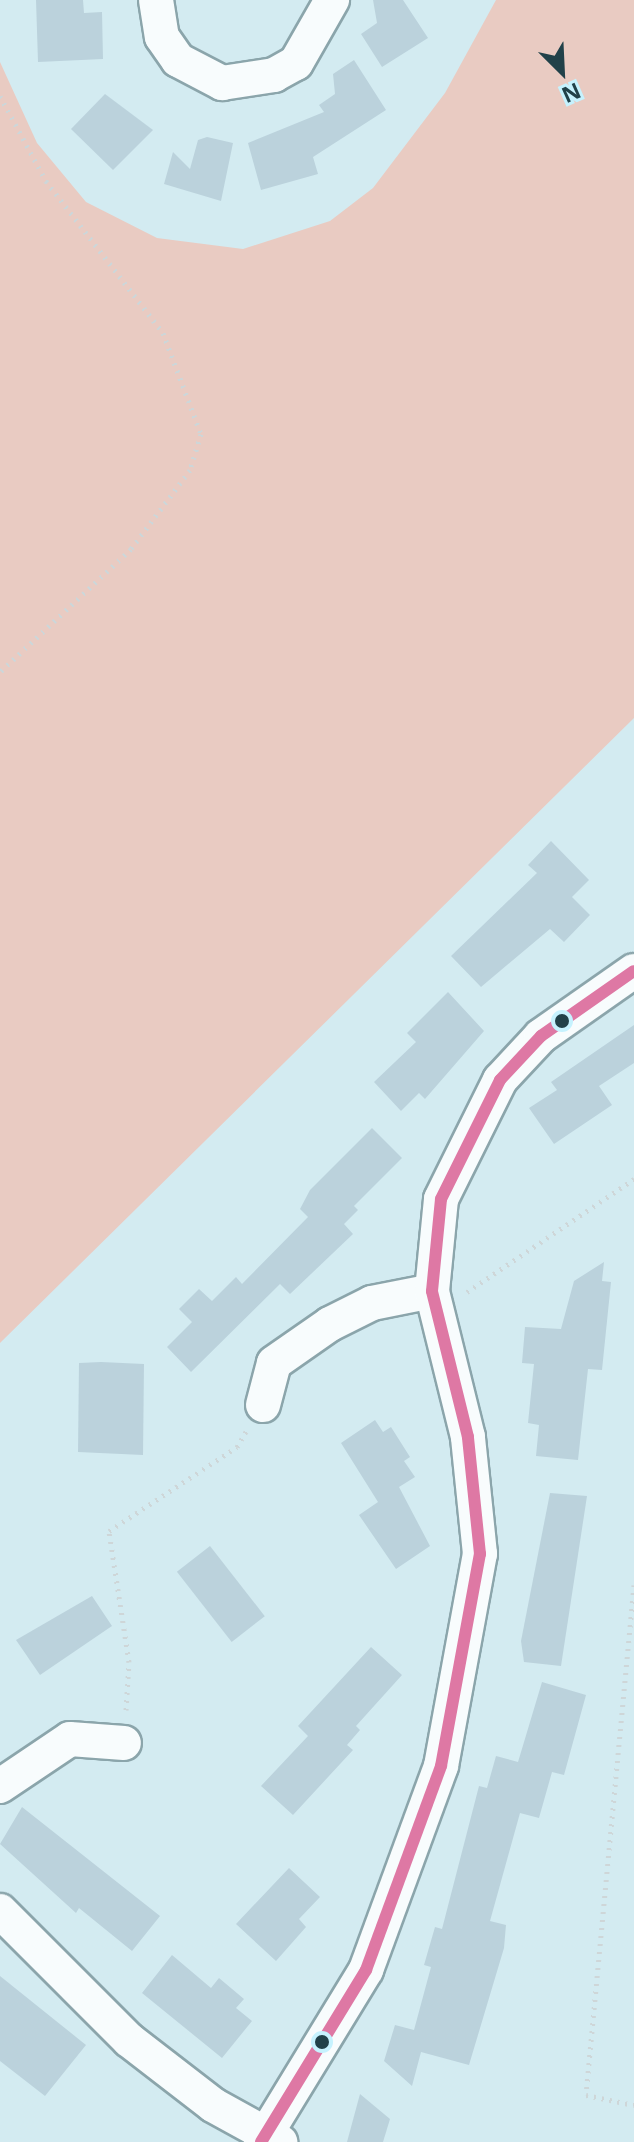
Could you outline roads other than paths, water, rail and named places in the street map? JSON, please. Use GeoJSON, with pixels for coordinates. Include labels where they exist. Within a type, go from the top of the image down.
{"type":"FeatureCollection","features":[{"type":"Feature","properties":{"kind":"street"},"geometry":{"type":"LineString","coordinates":[[156,0],[162,37],[178,60],[222,83],[274,75],[296,63],[332,0]]}},
{"type":"Feature","properties":{"kind":"street"},"geometry":{"type":"LineString","coordinates":[[0,1911],[129,2040],[213,2105],[269,2139],[366,1970],[441,1766],[480,1554],[468,1437],[434,1302],[441,1199],[500,1080],[552,1027],[634,971]]}},
{"type":"Feature","properties":{"kind":"street"},"geometry":{"type":"LineString","coordinates":[[263,1405],[274,1363],[330,1324],[372,1303],[434,1302]]}},
{"type":"Feature","properties":{"kind":"street"},"geometry":{"type":"LineString","coordinates":[[0,1786],[70,1739],[124,1743]]}}]}
